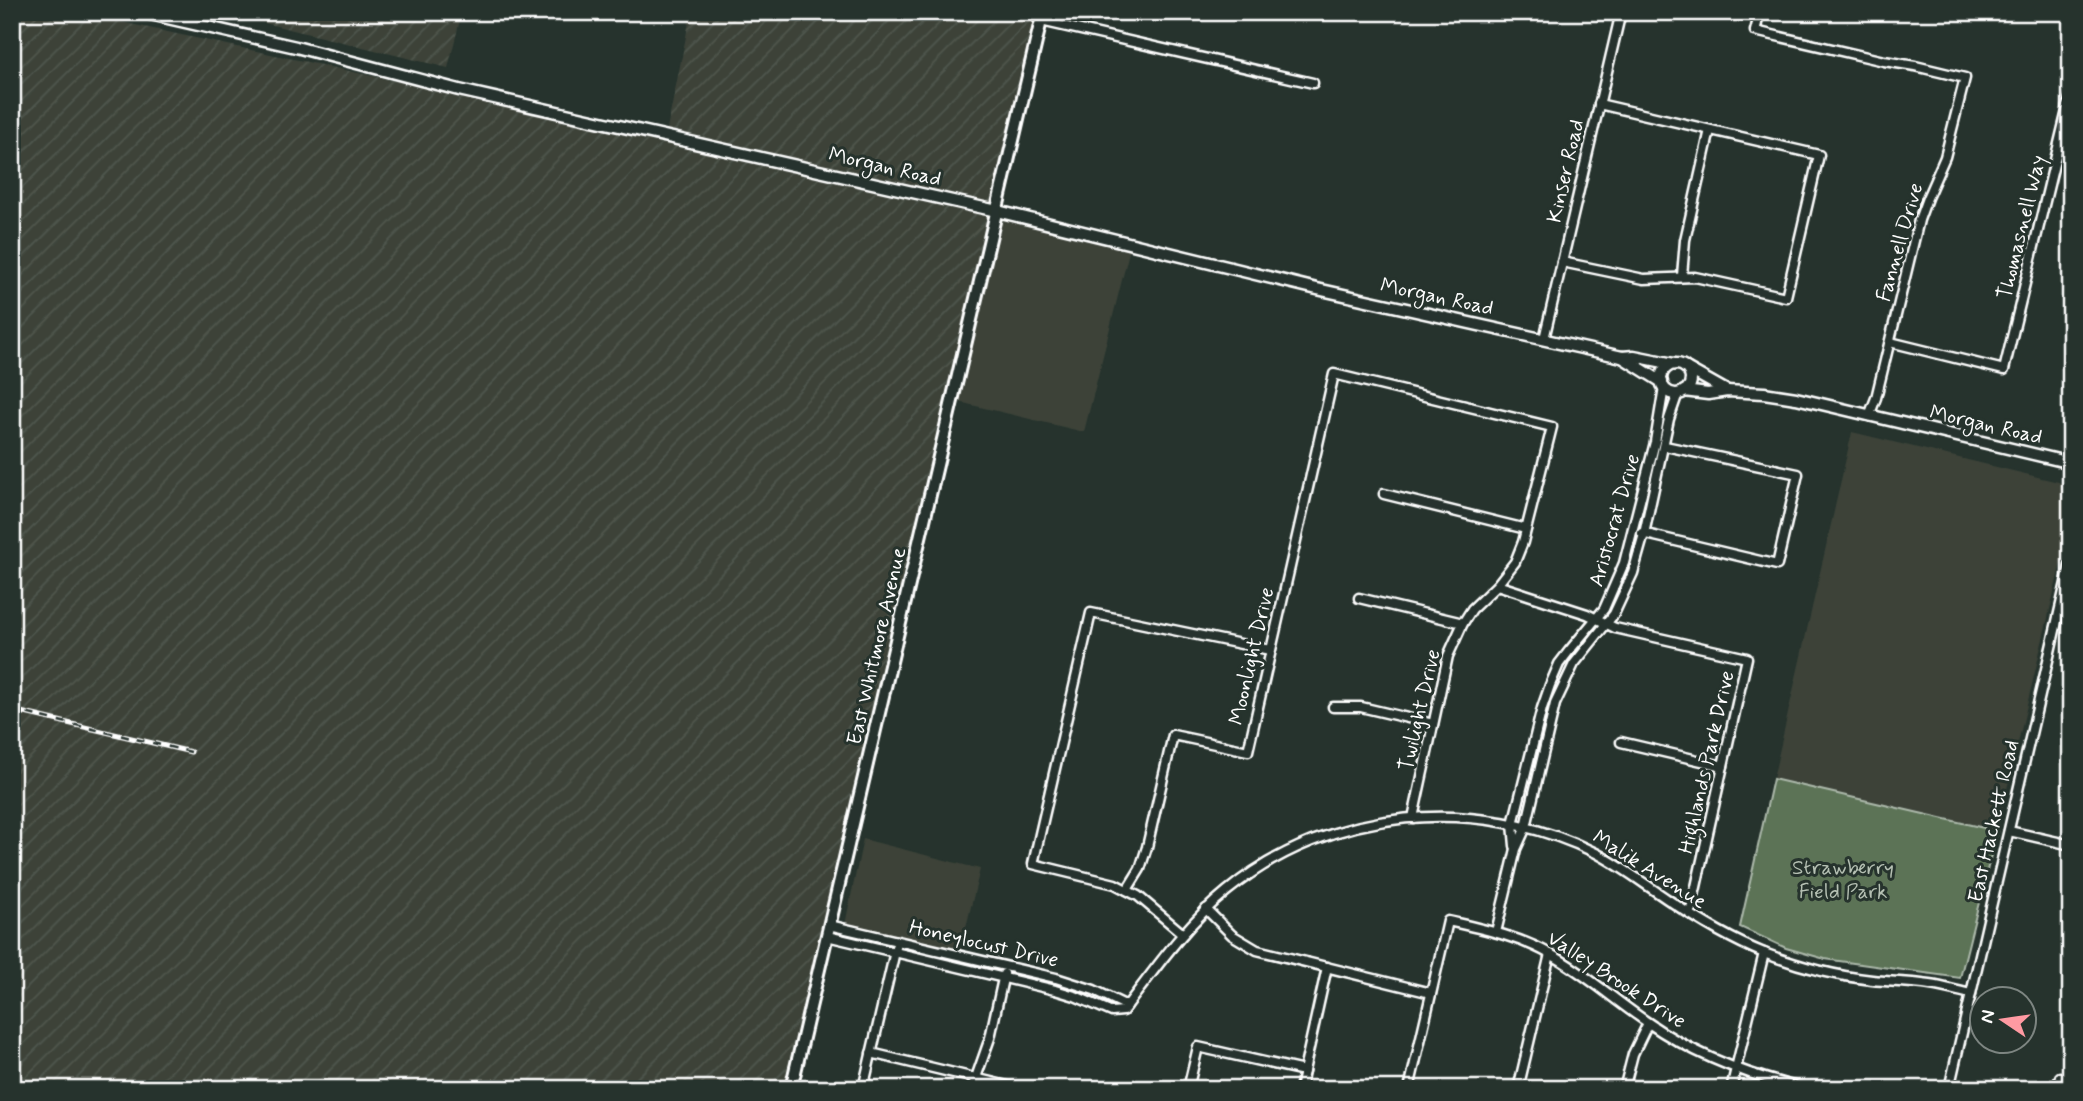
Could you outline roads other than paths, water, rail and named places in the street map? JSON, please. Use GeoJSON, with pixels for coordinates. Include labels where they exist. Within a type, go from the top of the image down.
{"type":"FeatureCollection","features":[{"type":"Feature","properties":{"kind":"main road","name":"East Whitmore Avenue"},"geometry":{"type":"LineString","coordinates":[[791,1089],[1042,17]]}},
{"type":"Feature","properties":{"kind":"street","name":"Morgan Road"},"geometry":{"type":"LineString","coordinates":[[141,12],[296,47],[486,96],[997,211],[1317,289],[1622,357],[1634,356],[1674,364]]}},
{"type":"Feature","properties":{"kind":"street","name":"Kinser Road"},"geometry":{"type":"LineString","coordinates":[[1544,339],[1621,12]]}},
{"type":"Feature","properties":{"kind":"street","name":"Fannell Drive"},"geometry":{"type":"LineString","coordinates":[[1760,12],[1755,31],[1965,78],[1945,157],[1919,220],[1876,398],[1869,416]]}},
{"type":"Feature","properties":{"kind":"street"},"geometry":{"type":"LineString","coordinates":[[1042,17],[1313,83]]}},
{"type":"Feature","properties":{"kind":"street","name":"Thomasnell Way"},"geometry":{"type":"LineString","coordinates":[[1890,342],[2004,370],[2066,132],[2071,94]]}},
{"type":"Feature","properties":{"kind":"street"},"geometry":{"type":"LineString","coordinates":[[1562,262],[1631,278],[1682,276],[1707,279],[1786,298],[1819,155],[1599,104]]}},
{"type":"Feature","properties":{"kind":"street"},"geometry":{"type":"LineString","coordinates":[[1682,276],[1685,240],[1710,130]]}},
{"type":"Feature","properties":{"kind":"street","name":"Morgan Road"},"geometry":{"type":"LineString","coordinates":[[1622,357],[1663,384]]}},
{"type":"Feature","properties":{"kind":"street"},"geometry":{"type":"LineString","coordinates":[[1674,364],[1687,369],[1691,381],[1681,393],[1670,392],[1663,384],[1663,372],[1674,364]]}},
{"type":"Feature","properties":{"kind":"street","name":"Morgan Road"},"geometry":{"type":"LineString","coordinates":[[1687,369],[1727,391]]}},
{"type":"Feature","properties":{"kind":"street","name":"Twilight Drive"},"geometry":{"type":"LineString","coordinates":[[1334,374],[1552,427],[1523,542],[1515,562],[1463,623],[1448,656],[1413,818]]}},
{"type":"Feature","properties":{"kind":"street","name":"Moonlight Drive"},"geometry":{"type":"LineString","coordinates":[[1127,890],[1140,869],[1147,847],[1172,734],[1248,751],[1334,374]]}},
{"type":"Feature","properties":{"kind":"street","name":"Aristocrat Drive"},"geometry":{"type":"LineString","coordinates":[[1516,849],[1513,824],[1542,708],[1559,664],[1604,609],[1618,579],[1655,442],[1663,384]]}},
{"type":"Feature","properties":{"kind":"street","name":"Morgan Road"},"geometry":{"type":"LineString","coordinates":[[1681,393],[1764,393],[2071,463]]}},
{"type":"Feature","properties":{"kind":"street","name":"Aristocrat Drive"},"geometry":{"type":"LineString","coordinates":[[1496,932],[1516,849],[1526,827],[1555,704],[1574,664],[1614,614],[1628,585],[1639,556],[1669,419],[1681,393]]}},
{"type":"Feature","properties":{"kind":"street"},"geometry":{"type":"LineString","coordinates":[[1632,531],[1777,565],[1798,474],[1665,446]]}},
{"type":"Feature","properties":{"kind":"street"},"geometry":{"type":"LineString","coordinates":[[1384,494],[1526,529]]}},
{"type":"Feature","properties":{"kind":"street","name":"East Hackett Road"},"geometry":{"type":"LineString","coordinates":[[1973,986],[2071,561]]}},
{"type":"Feature","properties":{"kind":"street"},"geometry":{"type":"LineString","coordinates":[[1497,585],[1606,624]]}},
{"type":"Feature","properties":{"kind":"street"},"geometry":{"type":"LineString","coordinates":[[1359,598],[1463,623]]}},
{"type":"Feature","properties":{"kind":"street"},"geometry":{"type":"LineString","coordinates":[[1183,934],[1127,890],[1104,880],[1033,864],[1091,613],[1270,650]]}},
{"type":"Feature","properties":{"kind":"street","name":"Highlands Park Drive"},"geometry":{"type":"LineString","coordinates":[[1606,624],[1747,658],[1690,914]]}},
{"type":"Feature","properties":{"kind":"street"},"geometry":{"type":"LineString","coordinates":[[1333,707],[1361,707],[1433,724]]}},
{"type":"Feature","properties":{"kind":"street"},"geometry":{"type":"LineString","coordinates":[[1621,742],[1723,766]]}},
{"type":"Feature","properties":{"kind":"street","name":"Malik Avenue"},"geometry":{"type":"LineString","coordinates":[[1125,1009],[1183,934],[1206,909],[1248,874],[1298,846],[1352,826],[1413,818],[1463,817],[1526,827],[1599,855],[1625,869],[1724,935],[1764,953],[1831,973],[1931,985],[1968,993]]}},
{"type":"Feature","properties":{"kind":"street"},"geometry":{"type":"LineString","coordinates":[[2008,831],[2071,845]]}},
{"type":"Feature","properties":{"kind":"street"},"geometry":{"type":"LineString","coordinates":[[1206,909],[1231,935],[1269,954],[1431,993],[1409,1089]]}},
{"type":"Feature","properties":{"kind":"street","name":"Valley Brook Drive"},"geometry":{"type":"LineString","coordinates":[[1431,993],[1448,921],[1496,932],[1550,954],[1577,970],[1648,1023],[1686,1044],[1737,1068],[1805,1089]]}},
{"type":"Feature","properties":{"kind":"street","name":"Honeylocust Drive"},"geometry":{"type":"LineString","coordinates":[[828,931],[897,941],[1056,978],[1094,990],[1125,1009]]}},
{"type":"Feature","properties":{"kind":"street","name":"Honeylocust Drive"},"geometry":{"type":"LineString","coordinates":[[828,931],[895,952],[1075,996],[1112,1012],[1125,1009]]}},
{"type":"Feature","properties":{"kind":"street"},"geometry":{"type":"LineString","coordinates":[[863,1089],[897,941]]}},
{"type":"Feature","properties":{"kind":"street"},"geometry":{"type":"LineString","coordinates":[[1731,1089],[1764,953]]}},
{"type":"Feature","properties":{"kind":"street"},"geometry":{"type":"LineString","coordinates":[[1518,1089],[1550,954]]}},
{"type":"Feature","properties":{"kind":"street"},"geometry":{"type":"LineString","coordinates":[[972,1089],[990,1038],[1006,966]]}},
{"type":"Feature","properties":{"kind":"street"},"geometry":{"type":"LineString","coordinates":[[1300,1089],[1327,967]]}},
{"type":"Feature","properties":{"kind":"street","name":"East Hackett Road"},"geometry":{"type":"LineString","coordinates":[[1949,1089],[1968,1007]]}},
{"type":"Feature","properties":{"kind":"street"},"geometry":{"type":"LineString","coordinates":[[1624,1089],[1633,1054],[1648,1023]]}},
{"type":"Feature","properties":{"kind":"street"},"geometry":{"type":"LineString","coordinates":[[1188,1089],[1198,1047],[1304,1071]]}},
{"type":"Feature","properties":{"kind":"street"},"geometry":{"type":"LineString","coordinates":[[871,1053],[1020,1089]]}},
{"type":"Feature","properties":{"kind":"street"},"geometry":{"type":"LineString","coordinates":[[2057,1089],[2060,1077],[2071,1080]]}},
{"type":"Feature","properties":{"kind":"railway"},"geometry":{"type":"LineString","coordinates":[[12,710],[191,752]]}},
{"type":"Feature","properties":{"kind":"park label","name":"Strawberry Field Park"},"geometry":{"type":"Point","coordinates":[1843,879]}}]}
